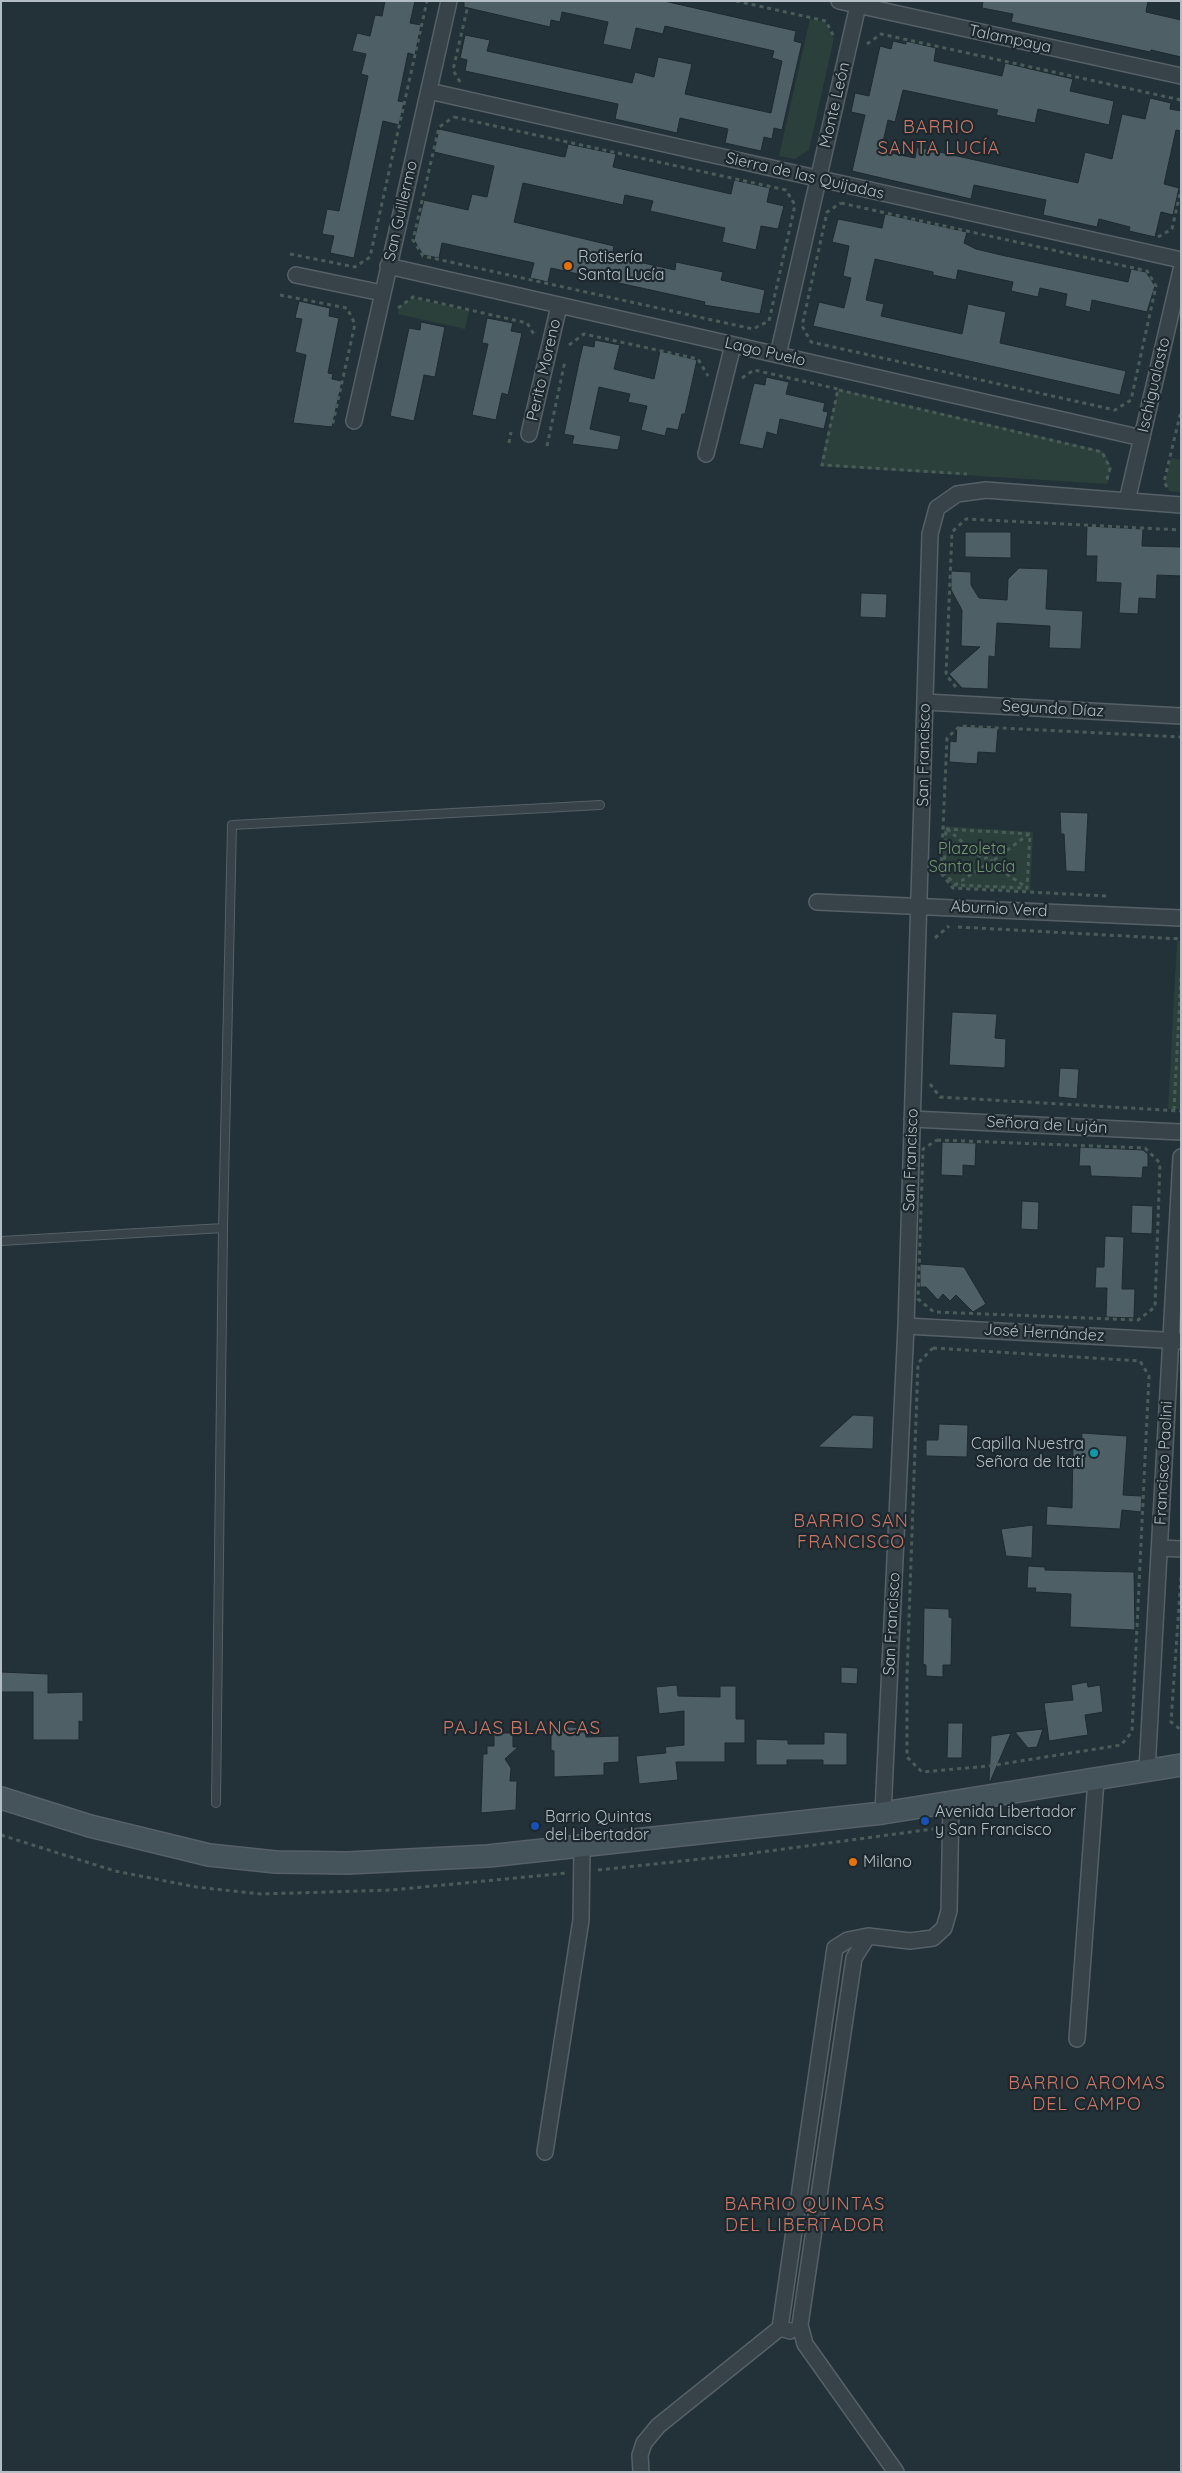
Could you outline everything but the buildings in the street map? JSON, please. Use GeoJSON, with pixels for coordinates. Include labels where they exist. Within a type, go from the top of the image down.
{"type":"FeatureCollection","features":[{"type":"Feature","properties":{"kind":"main road"},"geometry":{"type":"LineString","coordinates":[[1,1798],[90,1826],[209,1855],[276,1862],[348,1863],[488,1856],[883,1813],[1181,1765]]}},
{"type":"Feature","properties":{"kind":"street","name":"San Guillermo"},"geometry":{"type":"LineString","coordinates":[[354,421],[450,1]]}},
{"type":"Feature","properties":{"kind":"street","name":"Talampaya"},"geometry":{"type":"LineString","coordinates":[[839,1],[858,3],[1181,76]]}},
{"type":"Feature","properties":{"kind":"street","name":"Monte León"},"geometry":{"type":"LineString","coordinates":[[778,355],[858,3]]}},
{"type":"Feature","properties":{"kind":"street","name":"Sierra de las Quijadas"},"geometry":{"type":"LineString","coordinates":[[429,91],[1181,260]]}},
{"type":"Feature","properties":{"kind":"street","name":"Lago Puelo"},"geometry":{"type":"LineString","coordinates":[[388,266],[1142,438]]}},
{"type":"Feature","properties":{"kind":"street","name":"Ischigualasto"},"geometry":{"type":"LineString","coordinates":[[1127,501],[1181,270]]}},
{"type":"Feature","properties":{"kind":"street"},"geometry":{"type":"LineString","coordinates":[[296,275],[382,293]]}},
{"type":"Feature","properties":{"kind":"street","name":"Perito Moreno"},"geometry":{"type":"LineString","coordinates":[[529,434],[558,306]]}},
{"type":"Feature","properties":{"kind":"street"},"geometry":{"type":"LineString","coordinates":[[706,454],[733,345]]}},
{"type":"Feature","properties":{"kind":"street","name":"San Francisco"},"geometry":{"type":"LineString","coordinates":[[883,1813],[906,1326],[930,534],[937,508],[957,494],[986,490],[1127,501]]}},
{"type":"Feature","properties":{"kind":"street"},"geometry":{"type":"LineString","coordinates":[[1127,501],[1181,506]]}},
{"type":"Feature","properties":{"kind":"street","name":"Segundo Díaz"},"geometry":{"type":"LineString","coordinates":[[925,702],[1181,716]]}},
{"type":"Feature","properties":{"kind":"street","name":"Aburnio Verd"},"geometry":{"type":"LineString","coordinates":[[817,902],[920,905],[1181,918]]}},
{"type":"Feature","properties":{"kind":"street","name":"Señora de Luján"},"geometry":{"type":"LineString","coordinates":[[912,1119],[1181,1132]]}},
{"type":"Feature","properties":{"kind":"street","name":"Francisco Paolini"},"geometry":{"type":"LineString","coordinates":[[1147,1770],[1175,1340],[1181,1157]]}},
{"type":"Feature","properties":{"kind":"street","name":"José Hernández"},"geometry":{"type":"LineString","coordinates":[[906,1326],[1175,1340]]}},
{"type":"Feature","properties":{"kind":"street"},"geometry":{"type":"LineString","coordinates":[[1160,1548],[1181,1549]]}},
{"type":"Feature","properties":{"kind":"street"},"geometry":{"type":"LineString","coordinates":[[1077,2039],[1096,1780]]}},
{"type":"Feature","properties":{"kind":"street"},"geometry":{"type":"LineString","coordinates":[[641,2472],[640,2454],[644,2443],[658,2426],[780,2328],[835,1948],[848,1940],[868,1936],[910,1940],[933,1938],[944,1928],[949,1911],[952,1801]]}},
{"type":"Feature","properties":{"kind":"street"},"geometry":{"type":"LineString","coordinates":[[545,2152],[581,1920],[582,1846]]}},
{"type":"Feature","properties":{"kind":"street"},"geometry":{"type":"LineString","coordinates":[[868,1936],[854,1958],[800,2325],[805,2344],[896,2472]]}},
{"type":"Feature","properties":{"kind":"street"},"geometry":{"type":"LineString","coordinates":[[780,2328],[802,2335]]}},
{"type":"Feature","properties":{"kind":"lane"},"geometry":{"type":"LineString","coordinates":[[216,1803],[223,1228],[232,825],[600,806]]}},
{"type":"Feature","properties":{"kind":"lane"},"geometry":{"type":"LineString","coordinates":[[1,1241],[223,1228]]}},
{"type":"Feature","properties":{"kind":"path"},"geometry":{"type":"LineString","coordinates":[[290,254],[355,267],[370,257],[428,1]]}},
{"type":"Feature","properties":{"kind":"path"},"geometry":{"type":"LineString","coordinates":[[463,86],[453,70],[469,1]]}},
{"type":"Feature","properties":{"kind":"path"},"geometry":{"type":"LineString","coordinates":[[736,1],[826,21],[835,38]]}},
{"type":"Feature","properties":{"kind":"path"},"geometry":{"type":"LineString","coordinates":[[864,45],[881,34],[1181,100]]}},
{"type":"Feature","properties":{"kind":"path"},"geometry":{"type":"LineString","coordinates":[[454,117],[786,190],[795,205],[769,320],[753,330],[423,256],[413,240],[439,127],[454,117]]}},
{"type":"Feature","properties":{"kind":"path"},"geometry":{"type":"LineString","coordinates":[[1153,241],[1172,229],[1181,189]]}},
{"type":"Feature","properties":{"kind":"path"},"geometry":{"type":"LineString","coordinates":[[841,203],[1147,271],[1156,286],[1131,400],[1115,410],[811,342],[802,326],[827,212],[841,203]]}},
{"type":"Feature","properties":{"kind":"path"},"geometry":{"type":"LineString","coordinates":[[280,295],[347,308],[355,324],[332,427]]}},
{"type":"Feature","properties":{"kind":"path"},"geometry":{"type":"LineString","coordinates":[[396,316],[398,306],[413,297],[527,323],[536,338]]}},
{"type":"Feature","properties":{"kind":"path"},"geometry":{"type":"LineString","coordinates":[[547,446],[569,343],[584,334],[698,359],[708,375],[706,384]]}},
{"type":"Feature","properties":{"kind":"path"},"geometry":{"type":"LineString","coordinates":[[739,380],[754,370],[1102,452],[1110,468],[1106,483],[1096,482]]}},
{"type":"Feature","properties":{"kind":"path"},"geometry":{"type":"LineString","coordinates":[[839,390],[822,465],[969,474]]}},
{"type":"Feature","properties":{"kind":"path"},"geometry":{"type":"LineString","coordinates":[[1169,491],[1164,482],[1181,411]]}},
{"type":"Feature","properties":{"kind":"path"},"geometry":{"type":"LineString","coordinates":[[509,443],[512,427]]}},
{"type":"Feature","properties":{"kind":"path"},"geometry":{"type":"LineString","coordinates":[[958,689],[946,675],[952,532],[966,519],[1181,530]]}},
{"type":"Feature","properties":{"kind":"path"},"geometry":{"type":"LineString","coordinates":[[1112,896],[953,888],[941,873],[947,738],[960,726],[1181,738]]}},
{"type":"Feature","properties":{"kind":"path"},"geometry":{"type":"LineString","coordinates":[[946,829],[1030,834]]}},
{"type":"Feature","properties":{"kind":"path"},"geometry":{"type":"LineString","coordinates":[[946,829],[983,859],[984,866]]}},
{"type":"Feature","properties":{"kind":"path"},"geometry":{"type":"LineString","coordinates":[[946,829],[944,872],[955,884],[1027,888]]}},
{"type":"Feature","properties":{"kind":"path"},"geometry":{"type":"LineString","coordinates":[[955,884],[984,866],[988,868],[993,865],[994,860],[1030,834]]}},
{"type":"Feature","properties":{"kind":"path"},"geometry":{"type":"LineString","coordinates":[[1027,888],[1030,834]]}},
{"type":"Feature","properties":{"kind":"path"},"geometry":{"type":"LineString","coordinates":[[983,859],[988,857],[994,860]]}},
{"type":"Feature","properties":{"kind":"path"},"geometry":{"type":"LineString","coordinates":[[993,865],[1027,888]]}},
{"type":"Feature","properties":{"kind":"path"},"geometry":{"type":"LineString","coordinates":[[933,940],[947,926],[1181,939]]}},
{"type":"Feature","properties":{"kind":"path"},"geometry":{"type":"LineString","coordinates":[[1174,1110],[1181,975]]}},
{"type":"Feature","properties":{"kind":"path"},"geometry":{"type":"LineString","coordinates":[[927,1080],[940,1097],[1181,1111]]}},
{"type":"Feature","properties":{"kind":"path"},"geometry":{"type":"LineString","coordinates":[[937,1140],[1145,1148],[1160,1163],[1155,1307],[1138,1320],[934,1312],[918,1299],[923,1149],[937,1140]]}},
{"type":"Feature","properties":{"kind":"path"},"geometry":{"type":"LineString","coordinates":[[934,1348],[1140,1360],[1149,1376],[1132,1732],[1121,1745],[989,1766],[922,1772],[907,1757],[906,1675],[918,1363],[934,1348]]}},
{"type":"Feature","properties":{"kind":"path"},"geometry":{"type":"LineString","coordinates":[[1181,1576],[1171,1722],[1181,1730]]}},
{"type":"Feature","properties":{"kind":"green space"},"geometry":{"type":"Polygon","coordinates":[[[810,19],[825,22],[834,38],[809,150],[795,159],[779,156],[810,19]]]}},
{"type":"Feature","properties":{"kind":"green space"},"geometry":{"type":"Polygon","coordinates":[[[413,298],[469,311],[465,329],[398,314],[399,307],[413,298]]]}},
{"type":"Feature","properties":{"kind":"green space"},"geometry":{"type":"Polygon","coordinates":[[[838,389],[1103,451],[1112,468],[1107,484],[820,466],[838,389]]]}},
{"type":"Feature","properties":{"kind":"green space"},"geometry":{"type":"Polygon","coordinates":[[[1171,458],[1181,460],[1181,492],[1169,491],[1165,482],[1171,458]]]}},
{"type":"Feature","properties":{"kind":"green space","name":"Plazoleta Santa Lucía"},"geometry":{"type":"Polygon","coordinates":[[[944,826],[1033,832],[1030,891],[954,887],[942,873],[944,826]]]}},
{"type":"Feature","properties":{"kind":"green space"},"geometry":{"type":"Polygon","coordinates":[[[1177,941],[1181,941],[1181,1109],[1168,1109],[1177,941]]]}},
{"type":"Feature","properties":{"kind":"place","name":"Rotisería Santa Lucía"},"geometry":{"type":"Point","coordinates":[568,266]}},
{"type":"Feature","properties":{"kind":"place","name":"Capilla Nuestra Señora de Itatí"},"geometry":{"type":"Point","coordinates":[1094,1453]}},
{"type":"Feature","properties":{"kind":"place","name":"Avenida Libertador y San Francisco"},"geometry":{"type":"Point","coordinates":[925,1821]}},
{"type":"Feature","properties":{"kind":"place","name":"Barrio Quintas del Libertador"},"geometry":{"type":"Point","coordinates":[535,1826]}},
{"type":"Feature","properties":{"kind":"place","name":"Milano"},"geometry":{"type":"Point","coordinates":[853,1862]}},
{"type":"Feature","properties":{"kind":"district","name":"BARRIO SANTA LUCÍA"},"geometry":{"type":"Point","coordinates":[939,138]}},
{"type":"Feature","properties":{"kind":"district","name":"BARRIO SAN FRANCISCO"},"geometry":{"type":"Point","coordinates":[851,1532]}},
{"type":"Feature","properties":{"kind":"district","name":"PAJAS BLANCAS"},"geometry":{"type":"Point","coordinates":[522,1728]}},
{"type":"Feature","properties":{"kind":"district","name":"BARRIO AROMAS DEL CAMPO"},"geometry":{"type":"Point","coordinates":[1087,2094]}},
{"type":"Feature","properties":{"kind":"district","name":"BARRIO QUINTAS DEL LIBERTADOR"},"geometry":{"type":"Point","coordinates":[805,2215]}}]}
